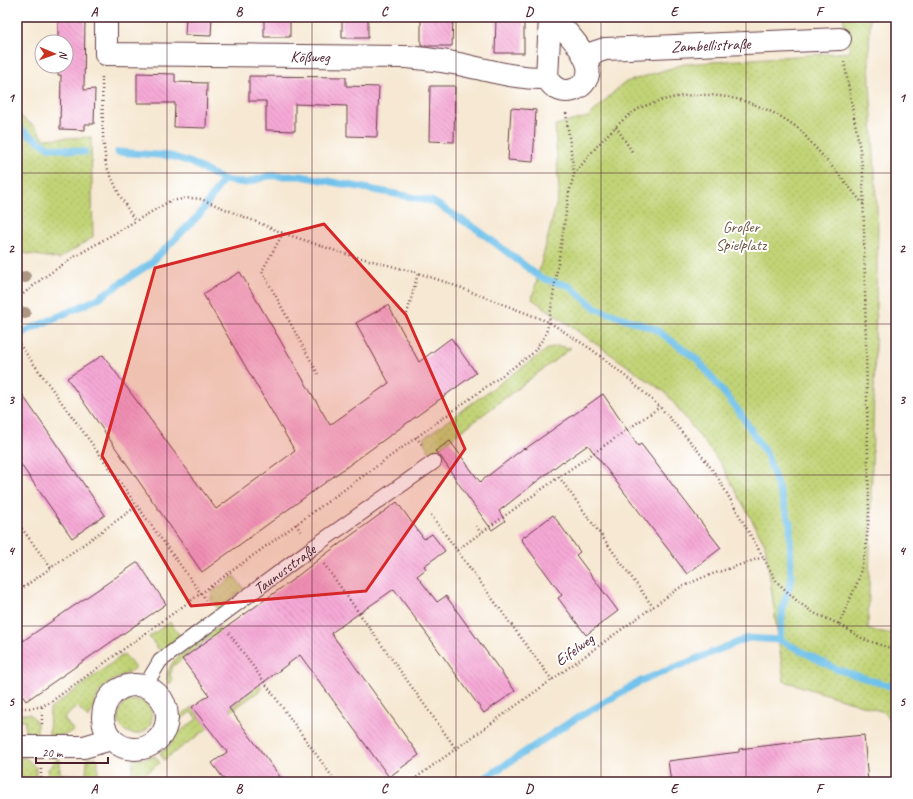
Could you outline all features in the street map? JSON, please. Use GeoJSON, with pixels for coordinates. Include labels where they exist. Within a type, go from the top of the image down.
{"type":"FeatureCollection","features":[{"type":"Feature","properties":{"kind":"street"},"geometry":{"type":"LineString","coordinates":[[106,17],[106,54]]}},
{"type":"Feature","properties":{"kind":"street"},"geometry":{"type":"LineString","coordinates":[[550,17],[548,78],[551,85],[557,89],[566,91],[574,90],[581,86],[587,78],[588,67],[579,48],[553,17]]}},
{"type":"Feature","properties":{"kind":"street","name":"Zambellistraße"},"geometry":{"type":"LineString","coordinates":[[584,56],[605,49],[840,40]]}},
{"type":"Feature","properties":{"kind":"street","name":"Kößweg"},"geometry":{"type":"LineString","coordinates":[[106,54],[407,56],[461,64],[509,76],[534,79],[548,78]]}},
{"type":"Feature","properties":{"kind":"street"},"geometry":{"type":"LineString","coordinates":[[128,685],[145,686],[155,691],[162,699],[167,710],[167,724],[161,737],[150,746],[136,750],[122,748],[111,739],[103,724],[103,707],[113,693],[128,685]]}},
{"type":"Feature","properties":{"kind":"street"},"geometry":{"type":"LineString","coordinates":[[17,747],[84,748],[111,739]]}},
{"type":"Feature","properties":{"kind":"lane","name":"Taunusstraße"},"geometry":{"type":"LineString","coordinates":[[145,686],[160,661],[312,548],[434,462]]}},
{"type":"Feature","properties":{"kind":"path"},"geometry":{"type":"LineString","coordinates":[[839,624],[858,581],[866,549],[868,515],[863,174],[840,40]]}},
{"type":"Feature","properties":{"kind":"path"},"geometry":{"type":"LineString","coordinates":[[106,54],[102,80],[103,136],[106,165],[120,196],[135,221]]}},
{"type":"Feature","properties":{"kind":"path"},"geometry":{"type":"LineString","coordinates":[[17,708],[42,707],[52,701],[202,594],[302,519],[533,353],[545,336],[549,322],[569,193],[574,174],[567,121],[566,91]]}},
{"type":"Feature","properties":{"kind":"path"},"geometry":{"type":"LineString","coordinates":[[574,174],[606,136],[641,108],[669,98],[698,94],[723,96],[748,102],[773,113],[796,127],[823,155],[863,204]]}},
{"type":"Feature","properties":{"kind":"path"},"geometry":{"type":"LineString","coordinates":[[616,127],[633,153]]}},
{"type":"Feature","properties":{"kind":"path"},"geometry":{"type":"LineString","coordinates":[[17,300],[43,278],[135,221],[170,202],[190,198],[201,199],[283,233],[342,253],[418,273],[448,283],[549,322],[591,349],[630,380],[660,407],[695,447],[717,476],[762,558],[777,582],[798,602],[814,613],[839,624],[863,639],[896,650]]}},
{"type":"Feature","properties":{"kind":"path"},"geometry":{"type":"LineString","coordinates":[[283,233],[262,271],[318,374]]}},
{"type":"Feature","properties":{"kind":"path"},"geometry":{"type":"LineString","coordinates":[[407,314],[418,273]]}},
{"type":"Feature","properties":{"kind":"path"},"geometry":{"type":"LineString","coordinates":[[17,341],[202,594],[336,782]]}},
{"type":"Feature","properties":{"kind":"path"},"geometry":{"type":"LineString","coordinates":[[457,550],[660,407]]}},
{"type":"Feature","properties":{"kind":"path"},"geometry":{"type":"LineString","coordinates":[[559,477],[654,607]]}},
{"type":"Feature","properties":{"kind":"path"},"geometry":{"type":"LineString","coordinates":[[17,592],[137,506]]}},
{"type":"Feature","properties":{"kind":"path"},"geometry":{"type":"LineString","coordinates":[[431,514],[552,680]]}},
{"type":"Feature","properties":{"kind":"path"},"geometry":{"type":"LineString","coordinates":[[17,522],[51,568]]}},
{"type":"Feature","properties":{"kind":"path"},"geometry":{"type":"LineString","coordinates":[[476,526],[481,533]]}},
{"type":"Feature","properties":{"kind":"path"},"geometry":{"type":"LineString","coordinates":[[312,548],[456,749]]}},
{"type":"Feature","properties":{"kind":"path","name":"Eifelweg"},"geometry":{"type":"LineString","coordinates":[[410,782],[679,588],[692,582],[762,558]]}},
{"type":"Feature","properties":{"kind":"highlighted area"},"geometry":{"type":"Polygon","coordinates":[[[324,224],[406,315],[465,449],[366,591],[191,606],[102,456],[155,268],[324,224]]]}},
{"type":"Feature","properties":{"kind":"green space","name":"Großer Spielplatz"},"geometry":{"type":"Polygon","coordinates":[[[843,17],[870,17],[869,63],[878,227],[868,630],[896,634],[896,729],[884,712],[784,681],[765,544],[721,464],[666,393],[532,299],[559,193],[555,125],[588,117],[623,83],[684,64],[850,52],[843,17]]]}},
{"type":"Feature","properties":{"kind":"green space"},"geometry":{"type":"Polygon","coordinates":[[[17,114],[34,126],[45,139],[91,137],[93,237],[59,259],[17,252],[17,114]]]}},
{"type":"Feature","properties":{"kind":"green space"},"geometry":{"type":"Polygon","coordinates":[[[558,346],[571,348],[431,454],[424,443],[425,437],[549,348],[558,346]]]}},
{"type":"Feature","properties":{"kind":"green space"},"geometry":{"type":"Polygon","coordinates":[[[234,576],[244,589],[218,609],[211,599],[212,592],[234,576]]]}},
{"type":"Feature","properties":{"kind":"green space"},"geometry":{"type":"Polygon","coordinates":[[[170,622],[180,636],[160,651],[149,637],[170,622]]]}},
{"type":"Feature","properties":{"kind":"green space"},"geometry":{"type":"Polygon","coordinates":[[[218,628],[262,689],[164,760],[160,753],[169,746],[175,735],[197,719],[191,712],[180,720],[178,717],[192,707],[207,726],[249,693],[209,638],[173,666],[170,675],[173,681],[169,684],[168,682],[168,671],[174,661],[218,628]]]}},
{"type":"Feature","properties":{"kind":"green space"},"geometry":{"type":"Polygon","coordinates":[[[124,654],[135,668],[112,681],[104,688],[98,695],[92,712],[88,718],[77,706],[64,719],[74,731],[62,735],[49,736],[50,709],[124,654]]]}},
{"type":"Feature","properties":{"kind":"green space"},"geometry":{"type":"Polygon","coordinates":[[[132,700],[138,700],[142,701],[149,707],[152,717],[151,724],[145,731],[138,734],[132,734],[128,733],[121,727],[118,720],[118,714],[119,710],[125,703],[132,700]]]}},
{"type":"Feature","properties":{"kind":"green space"},"geometry":{"type":"Polygon","coordinates":[[[17,714],[30,714],[37,722],[37,734],[35,736],[25,735],[25,720],[17,720],[17,714]]]}},
{"type":"Feature","properties":{"kind":"green space"},"geometry":{"type":"Polygon","coordinates":[[[155,756],[160,763],[135,781],[48,779],[48,769],[58,758],[60,759],[60,774],[86,775],[88,758],[96,758],[98,760],[98,775],[132,776],[134,759],[143,759],[155,756]]]}},
{"type":"Feature","properties":{"kind":"green space"},"geometry":{"type":"Polygon","coordinates":[[[21,757],[25,757],[36,768],[36,778],[17,778],[17,773],[20,773],[21,757]]]}},
{"type":"Feature","properties":{"kind":"building"},"geometry":{"type":"Polygon","coordinates":[[[58,17],[85,17],[84,90],[95,89],[94,124],[85,124],[85,130],[60,129],[61,75],[58,74],[74,74],[74,34],[58,34],[58,17]]]}},
{"type":"Feature","properties":{"kind":"building"},"geometry":{"type":"Polygon","coordinates":[[[186,17],[212,17],[211,36],[185,35],[186,17]]]}},
{"type":"Feature","properties":{"kind":"building"},"geometry":{"type":"Polygon","coordinates":[[[264,17],[290,17],[290,37],[264,37],[264,17]]]}},
{"type":"Feature","properties":{"kind":"building"},"geometry":{"type":"Polygon","coordinates":[[[342,17],[368,17],[368,38],[342,38],[342,17]]]}},
{"type":"Feature","properties":{"kind":"building"},"geometry":{"type":"Polygon","coordinates":[[[421,17],[453,17],[452,46],[421,46],[421,17]]]}},
{"type":"Feature","properties":{"kind":"building"},"geometry":{"type":"Polygon","coordinates":[[[496,17],[524,17],[524,53],[495,53],[496,17]]]}},
{"type":"Feature","properties":{"kind":"building"},"geometry":{"type":"Polygon","coordinates":[[[137,73],[175,74],[175,82],[207,83],[206,128],[174,127],[175,103],[137,103],[137,73]]]}},
{"type":"Feature","properties":{"kind":"building"},"geometry":{"type":"Polygon","coordinates":[[[249,76],[346,77],[346,86],[379,87],[377,137],[347,136],[347,106],[295,104],[295,131],[266,130],[266,101],[249,101],[249,76]]]}},
{"type":"Feature","properties":{"kind":"building"},"geometry":{"type":"Polygon","coordinates":[[[430,86],[455,86],[454,142],[429,141],[430,86]]]}},
{"type":"Feature","properties":{"kind":"building"},"geometry":{"type":"Polygon","coordinates":[[[511,108],[536,110],[533,162],[508,160],[511,108]]]}},
{"type":"Feature","properties":{"kind":"building"},"geometry":{"type":"Polygon","coordinates":[[[240,272],[330,425],[389,383],[356,323],[388,305],[419,362],[451,338],[476,373],[202,572],[67,378],[103,355],[216,509],[295,451],[203,294],[240,272]]]}},
{"type":"Feature","properties":{"kind":"building"},"geometry":{"type":"Polygon","coordinates":[[[17,387],[105,515],[72,538],[17,459],[17,387]]]}},
{"type":"Feature","properties":{"kind":"building"},"geometry":{"type":"Polygon","coordinates":[[[603,394],[638,446],[641,444],[721,548],[687,574],[588,445],[564,462],[563,461],[499,511],[505,521],[492,530],[441,457],[435,451],[450,441],[480,482],[524,448],[525,449],[603,394]]]}},
{"type":"Feature","properties":{"kind":"building"},"geometry":{"type":"Polygon","coordinates":[[[397,502],[424,539],[432,534],[445,551],[424,566],[426,569],[417,576],[437,602],[446,596],[515,691],[484,713],[394,589],[331,633],[419,755],[389,777],[300,655],[229,708],[284,782],[226,782],[212,763],[227,752],[192,707],[209,695],[182,659],[291,581],[397,502]]]}},
{"type":"Feature","properties":{"kind":"building"},"geometry":{"type":"Polygon","coordinates":[[[553,515],[580,552],[576,555],[618,611],[586,635],[558,598],[562,595],[521,539],[553,515]]]}},
{"type":"Feature","properties":{"kind":"building"},"geometry":{"type":"Polygon","coordinates":[[[138,562],[166,604],[26,701],[17,688],[17,645],[138,562]]]}},
{"type":"Feature","properties":{"kind":"building"},"geometry":{"type":"Polygon","coordinates":[[[864,735],[868,782],[671,782],[668,761],[739,752],[739,749],[864,735]]]}},
{"type":"Feature","properties":{"kind":"waterway"},"geometry":{"type":"LineString","coordinates":[[17,127],[48,147],[85,152]]}},
{"type":"Feature","properties":{"kind":"waterway"},"geometry":{"type":"LineString","coordinates":[[118,152],[171,156],[192,163],[223,180],[246,183],[268,176],[301,176],[432,201],[478,230],[541,278],[569,286],[597,309],[655,329],[698,360],[740,413],[767,455],[790,523],[791,582],[783,606],[780,640]]}},
{"type":"Feature","properties":{"kind":"waterway"},"geometry":{"type":"LineString","coordinates":[[17,338],[28,330],[97,299],[151,263],[200,214],[223,180]]}},
{"type":"Feature","properties":{"kind":"waterway"},"geometry":{"type":"LineString","coordinates":[[479,782],[572,721],[641,681],[748,638],[780,640],[836,669],[896,688]]}}]}
